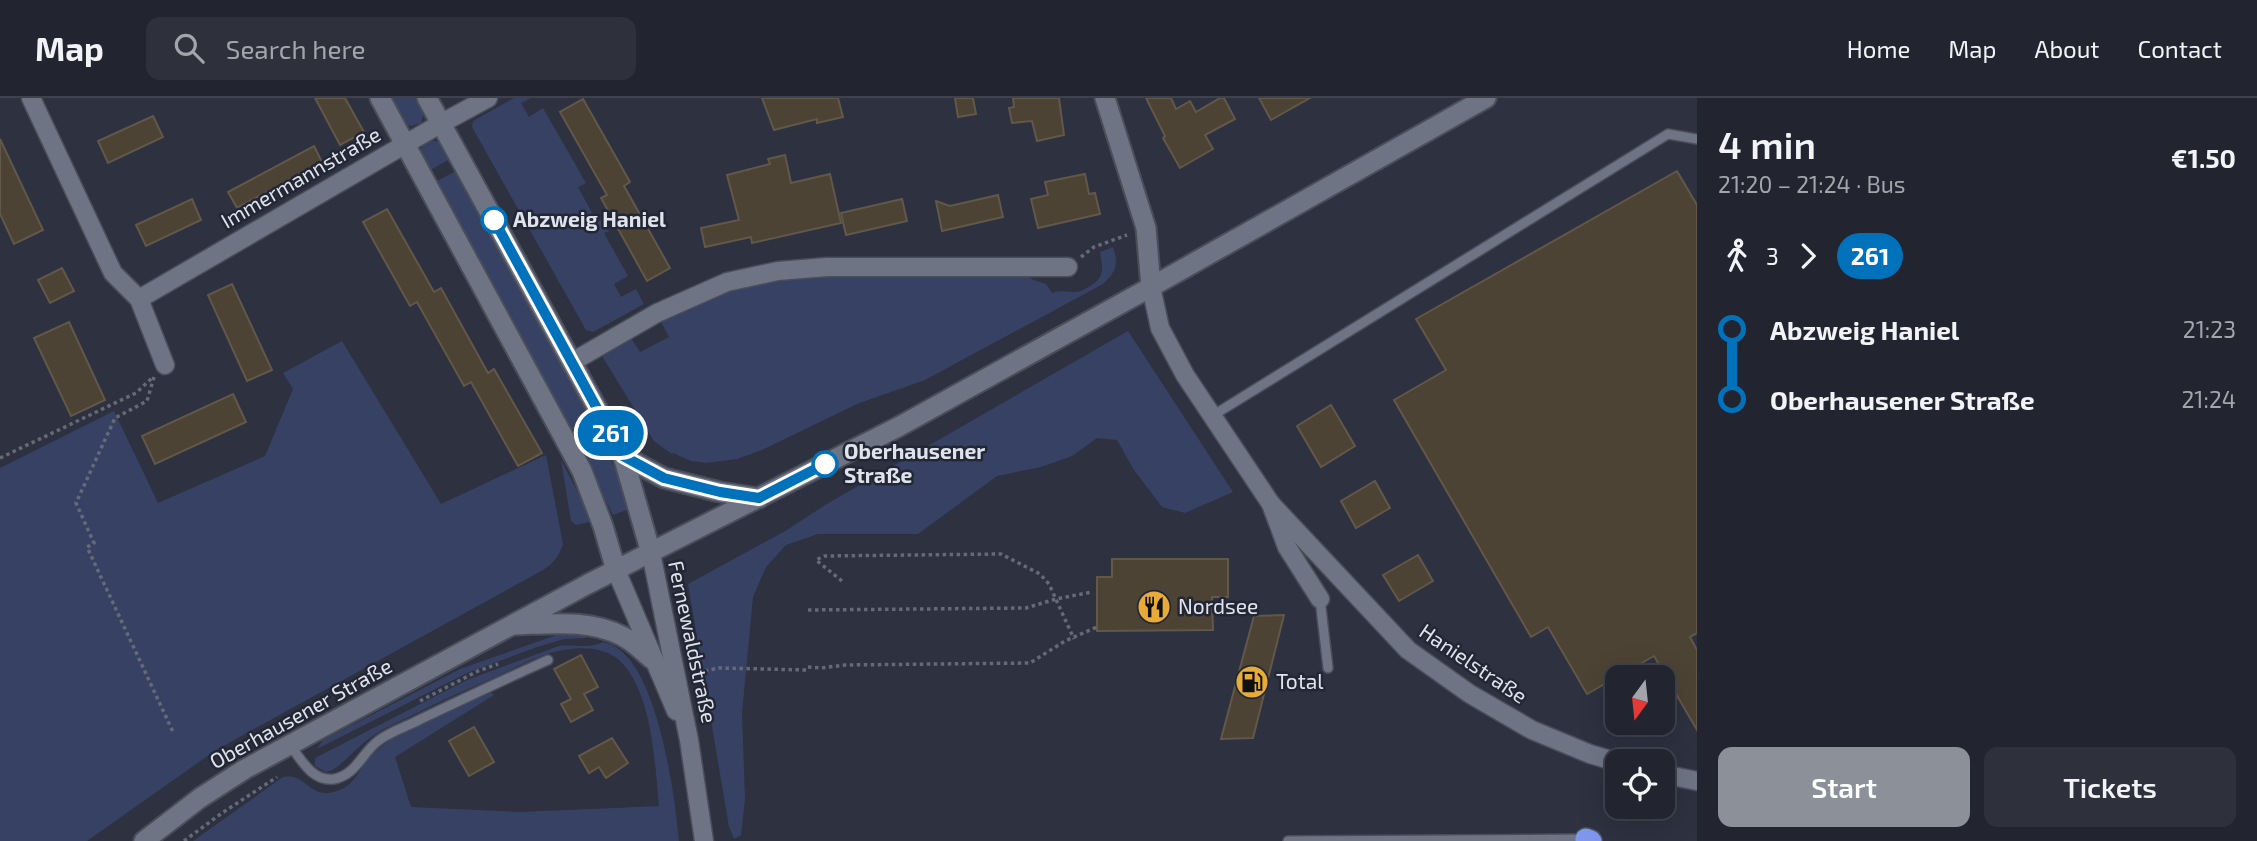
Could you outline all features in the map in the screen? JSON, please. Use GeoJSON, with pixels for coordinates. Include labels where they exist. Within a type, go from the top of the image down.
{"type":"FeatureCollection","features":[{"type":"Feature","properties":{"kind":"main road"},"geometry":{"type":"LineString","coordinates":[[380,98],[582,471],[616,570]]}},
{"type":"Feature","properties":{"kind":"main road"},"geometry":{"type":"LineString","coordinates":[[427,98],[623,456],[651,553]]}},
{"type":"Feature","properties":{"kind":"main road"},"geometry":{"type":"LineString","coordinates":[[1105,98],[1146,228],[1151,287]]}},
{"type":"Feature","properties":{"kind":"main road","name":"Oberhausener Straße"},"geometry":{"type":"LineString","coordinates":[[144,841],[171,819],[245,769],[510,625],[900,426],[1486,98]]}},
{"type":"Feature","properties":{"kind":"main road"},"geometry":{"type":"LineString","coordinates":[[623,456],[664,478],[720,492],[759,498]]}},
{"type":"Feature","properties":{"kind":"main road","name":"Fernewaldstraße"},"geometry":{"type":"LineString","coordinates":[[510,625],[576,623],[601,628],[623,636],[652,659]]}},
{"type":"Feature","properties":{"kind":"street"},"geometry":{"type":"LineString","coordinates":[[31,98],[113,273],[139,299],[160,370]]}},
{"type":"Feature","properties":{"kind":"street","name":"Immermannstraße"},"geometry":{"type":"LineString","coordinates":[[139,299],[488,98]]}},
{"type":"Feature","properties":{"kind":"street"},"geometry":{"type":"LineString","coordinates":[[572,362],[669,308],[727,282],[778,271],[827,267],[1068,267]]}},
{"type":"Feature","properties":{"kind":"street","name":"Hanielstraße"},"geometry":{"type":"LineString","coordinates":[[1151,287],[1160,328],[1185,375],[1270,504],[1408,650],[1470,694],[1531,730],[1605,758]]}},
{"type":"Feature","properties":{"kind":"street","name":"Hanielstraße"},"geometry":{"type":"LineString","coordinates":[[1270,504],[1287,547],[1320,599]]}},
{"type":"Feature","properties":{"kind":"street","name":"Fernewaldstraße"},"geometry":{"type":"LineString","coordinates":[[651,553],[689,740],[704,838]]}},
{"type":"Feature","properties":{"kind":"street","name":"Fernewaldstraße"},"geometry":{"type":"LineString","coordinates":[[616,570],[689,740]]}},
{"type":"Feature","properties":{"kind":"street"},"geometry":{"type":"LineString","coordinates":[[1675,777],[1697,781]]}},
{"type":"Feature","properties":{"kind":"lane"},"geometry":{"type":"LineString","coordinates":[[1212,416],[1668,134],[1697,139]]}},
{"type":"Feature","properties":{"kind":"lane"},"geometry":{"type":"LineString","coordinates":[[1320,599],[1328,668]]}},
{"type":"Feature","properties":{"kind":"lane"},"geometry":{"type":"LineString","coordinates":[[290,745],[314,774],[323,779],[334,779],[345,775],[357,765],[377,741],[548,660]]}},
{"type":"Feature","properties":{"kind":"lane"},"geometry":{"type":"LineString","coordinates":[[1288,841],[1589,840]]}},
{"type":"Feature","properties":{"kind":"path"},"geometry":{"type":"LineString","coordinates":[[1068,267],[1094,247],[1146,228]]}},
{"type":"Feature","properties":{"kind":"path"},"geometry":{"type":"LineString","coordinates":[[0,458],[136,393],[160,370]]}},
{"type":"Feature","properties":{"kind":"path"},"geometry":{"type":"LineString","coordinates":[[160,370],[147,401],[115,418],[76,503],[94,543],[87,547],[173,734]]}},
{"type":"Feature","properties":{"kind":"path"},"geometry":{"type":"LineString","coordinates":[[842,581],[816,560],[824,556],[1001,554],[1040,574],[1049,584],[1074,639]]}},
{"type":"Feature","properties":{"kind":"path"},"geometry":{"type":"LineString","coordinates":[[808,610],[1026,608],[1056,598],[1092,592]]}},
{"type":"Feature","properties":{"kind":"path"},"geometry":{"type":"LineString","coordinates":[[699,672],[719,668],[808,669],[845,664],[1030,663],[1065,641],[1097,627]]}},
{"type":"Feature","properties":{"kind":"path"},"geometry":{"type":"LineString","coordinates":[[184,841],[222,813]]}},
{"type":"Feature","properties":{"kind":"shaded area"},"geometry":{"type":"Polygon","coordinates":[[[388,98],[417,98],[424,113],[421,123],[411,126],[403,124],[388,98]]]}},
{"type":"Feature","properties":{"kind":"shaded area"},"geometry":{"type":"Polygon","coordinates":[[[514,98],[531,98],[521,103],[529,117],[543,108],[586,183],[578,187],[597,222],[603,219],[609,231],[604,233],[628,276],[614,284],[621,297],[636,289],[644,304],[593,332],[586,330],[472,127],[473,121],[514,98]]]}},
{"type":"Feature","properties":{"kind":"shaded area"},"geometry":{"type":"Polygon","coordinates":[[[432,140],[441,143],[450,159],[427,172],[418,156],[423,145],[432,140]]]}},
{"type":"Feature","properties":{"kind":"shaded area"},"geometry":{"type":"Polygon","coordinates":[[[456,171],[575,381],[622,484],[627,510],[613,515],[570,429],[433,183],[456,171]]]}},
{"type":"Feature","properties":{"kind":"shaded area"},"geometry":{"type":"Polygon","coordinates":[[[1113,247],[1115,267],[1103,284],[925,380],[857,404],[762,450],[737,459],[706,463],[691,461],[672,454],[654,441],[602,356],[631,338],[640,352],[669,337],[660,320],[720,294],[766,281],[825,275],[1030,274],[1031,279],[1046,284],[1052,293],[1077,292],[1099,278],[1102,270],[1100,252],[1113,247]]]}},
{"type":"Feature","properties":{"kind":"shaded area"},"geometry":{"type":"Polygon","coordinates":[[[1128,331],[1233,492],[1185,513],[1162,507],[1134,470],[1117,440],[1097,438],[1072,456],[1041,467],[997,476],[918,534],[818,534],[786,545],[766,567],[753,597],[742,713],[745,799],[741,835],[734,839],[729,827],[688,584],[787,530],[825,505],[1128,331]]]}},
{"type":"Feature","properties":{"kind":"shaded area"},"geometry":{"type":"Polygon","coordinates":[[[342,341],[441,504],[546,455],[563,544],[556,559],[543,570],[216,750],[87,841],[0,841],[0,468],[114,411],[158,503],[265,456],[293,389],[283,373],[342,341]]]}},
{"type":"Feature","properties":{"kind":"shaded area"},"geometry":{"type":"Polygon","coordinates":[[[561,460],[585,506],[589,522],[576,525],[571,521],[561,460]]]}},
{"type":"Feature","properties":{"kind":"shaded area"},"geometry":{"type":"Polygon","coordinates":[[[565,632],[592,633],[586,638],[564,639],[537,647],[467,673],[317,749],[323,740],[460,669],[565,632]]]}},
{"type":"Feature","properties":{"kind":"shaded area"},"geometry":{"type":"Polygon","coordinates":[[[603,642],[622,651],[637,671],[650,697],[667,761],[679,841],[193,841],[283,777],[298,778],[322,793],[342,789],[352,782],[374,753],[398,734],[460,703],[490,692],[494,695],[395,757],[411,807],[521,812],[659,806],[650,728],[639,690],[619,660],[594,649],[565,650],[531,660],[382,730],[333,770],[326,772],[315,766],[315,758],[467,680],[559,646],[587,646],[603,642]]]}},
{"type":"Feature","properties":{"kind":"building"},"geometry":{"type":"Polygon","coordinates":[[[315,98],[345,98],[364,132],[340,145],[315,98]]]}},
{"type":"Feature","properties":{"kind":"building"},"geometry":{"type":"Polygon","coordinates":[[[762,98],[838,98],[843,117],[817,123],[817,119],[774,130],[762,98]]]}},
{"type":"Feature","properties":{"kind":"building"},"geometry":{"type":"Polygon","coordinates":[[[955,98],[973,98],[976,114],[958,117],[955,98]]]}},
{"type":"Feature","properties":{"kind":"building"},"geometry":{"type":"Polygon","coordinates":[[[1013,98],[1059,98],[1064,135],[1037,141],[1032,121],[1012,123],[1009,108],[1014,107],[1013,98]]]}},
{"type":"Feature","properties":{"kind":"building"},"geometry":{"type":"Polygon","coordinates":[[[1146,98],[1171,98],[1176,109],[1190,101],[1196,112],[1224,98],[1235,119],[1205,135],[1213,149],[1180,168],[1163,138],[1165,136],[1146,98]]]}},
{"type":"Feature","properties":{"kind":"building"},"geometry":{"type":"Polygon","coordinates":[[[1259,98],[1310,98],[1271,120],[1259,98]]]}},
{"type":"Feature","properties":{"kind":"building"},"geometry":{"type":"Polygon","coordinates":[[[583,99],[630,182],[624,186],[670,268],[647,281],[601,198],[607,195],[560,112],[583,99]]]}},
{"type":"Feature","properties":{"kind":"building"},"geometry":{"type":"Polygon","coordinates":[[[153,116],[163,137],[108,163],[98,141],[153,116]]]}},
{"type":"Feature","properties":{"kind":"building"},"geometry":{"type":"Polygon","coordinates":[[[0,139],[43,230],[14,244],[0,214],[0,139]]]}},
{"type":"Feature","properties":{"kind":"building"},"geometry":{"type":"Polygon","coordinates":[[[314,146],[322,162],[237,208],[228,192],[314,146]]]}},
{"type":"Feature","properties":{"kind":"building"},"geometry":{"type":"Polygon","coordinates":[[[785,155],[791,183],[830,174],[841,223],[752,243],[751,237],[705,247],[701,228],[739,220],[727,175],[770,164],[768,159],[785,155]]]}},
{"type":"Feature","properties":{"kind":"building"},"geometry":{"type":"Polygon","coordinates":[[[1677,171],[1697,205],[1697,633],[1690,637],[1697,650],[1697,730],[1675,692],[1675,665],[1659,665],[1654,656],[1638,665],[1605,665],[1605,684],[1587,694],[1548,627],[1531,637],[1394,400],[1446,370],[1416,319],[1677,171]]]}},
{"type":"Feature","properties":{"kind":"building"},"geometry":{"type":"Polygon","coordinates":[[[1085,174],[1089,194],[1095,193],[1100,214],[1038,228],[1031,199],[1048,195],[1045,182],[1085,174]]]}},
{"type":"Feature","properties":{"kind":"building"},"geometry":{"type":"Polygon","coordinates":[[[998,195],[1003,217],[942,231],[936,201],[950,206],[998,195]]]}},
{"type":"Feature","properties":{"kind":"building"},"geometry":{"type":"Polygon","coordinates":[[[192,199],[201,220],[146,246],[136,225],[192,199]]]}},
{"type":"Feature","properties":{"kind":"building"},"geometry":{"type":"Polygon","coordinates":[[[902,199],[907,221],[846,235],[841,213],[902,199]]]}},
{"type":"Feature","properties":{"kind":"building"},"geometry":{"type":"Polygon","coordinates":[[[387,209],[434,292],[441,288],[488,373],[494,369],[542,453],[518,466],[471,382],[464,386],[417,302],[410,306],[363,222],[387,209]]]}},
{"type":"Feature","properties":{"kind":"building"},"geometry":{"type":"Polygon","coordinates":[[[62,268],[74,291],[50,303],[38,280],[62,268]]]}},
{"type":"Feature","properties":{"kind":"building"},"geometry":{"type":"Polygon","coordinates":[[[232,284],[272,370],[247,381],[208,295],[232,284]]]}},
{"type":"Feature","properties":{"kind":"building"},"geometry":{"type":"Polygon","coordinates":[[[69,322],[105,400],[71,416],[34,338],[69,322]]]}},
{"type":"Feature","properties":{"kind":"building"},"geometry":{"type":"Polygon","coordinates":[[[233,394],[246,422],[155,464],[142,436],[233,394]]]}},
{"type":"Feature","properties":{"kind":"building"},"geometry":{"type":"Polygon","coordinates":[[[1331,405],[1355,446],[1321,467],[1297,426],[1331,405]]]}},
{"type":"Feature","properties":{"kind":"building"},"geometry":{"type":"Polygon","coordinates":[[[1375,481],[1390,508],[1356,528],[1341,501],[1375,481]]]}},
{"type":"Feature","properties":{"kind":"building"},"geometry":{"type":"Polygon","coordinates":[[[1418,555],[1433,581],[1399,601],[1383,575],[1418,555]]]}},
{"type":"Feature","properties":{"kind":"building"},"geometry":{"type":"Polygon","coordinates":[[[1112,559],[1228,559],[1228,597],[1212,597],[1213,630],[1097,631],[1097,577],[1112,577],[1112,559]]]}},
{"type":"Feature","properties":{"kind":"building"},"geometry":{"type":"Polygon","coordinates":[[[1284,615],[1253,738],[1221,739],[1254,616],[1284,615]]]}},
{"type":"Feature","properties":{"kind":"building"},"geometry":{"type":"Polygon","coordinates":[[[581,655],[598,687],[584,694],[593,710],[571,722],[561,704],[571,699],[554,669],[581,655]]]}},
{"type":"Feature","properties":{"kind":"building"},"geometry":{"type":"Polygon","coordinates":[[[474,727],[494,762],[469,776],[449,741],[474,727]]]}},
{"type":"Feature","properties":{"kind":"building"},"geometry":{"type":"Polygon","coordinates":[[[612,738],[628,763],[606,778],[599,767],[589,773],[579,756],[612,738]]]}},
{"type":"Feature","properties":{"kind":"bus line","name":"261"},"geometry":{"type":"LineString","coordinates":[[494,220],[623,456],[664,478],[720,492],[759,498],[825,464]]}},
{"type":"Feature","properties":{"kind":"place","name":"Abzweig Haniel"},"geometry":{"type":"Point","coordinates":[494,220]}},
{"type":"Feature","properties":{"kind":"place","name":"Oberhausener Straße"},"geometry":{"type":"Point","coordinates":[825,464]}},
{"type":"Feature","properties":{"kind":"place","name":"Nordsee"},"geometry":{"type":"Point","coordinates":[1154,607]}},
{"type":"Feature","properties":{"kind":"place","name":"Total"},"geometry":{"type":"Point","coordinates":[1252,682]}}]}
